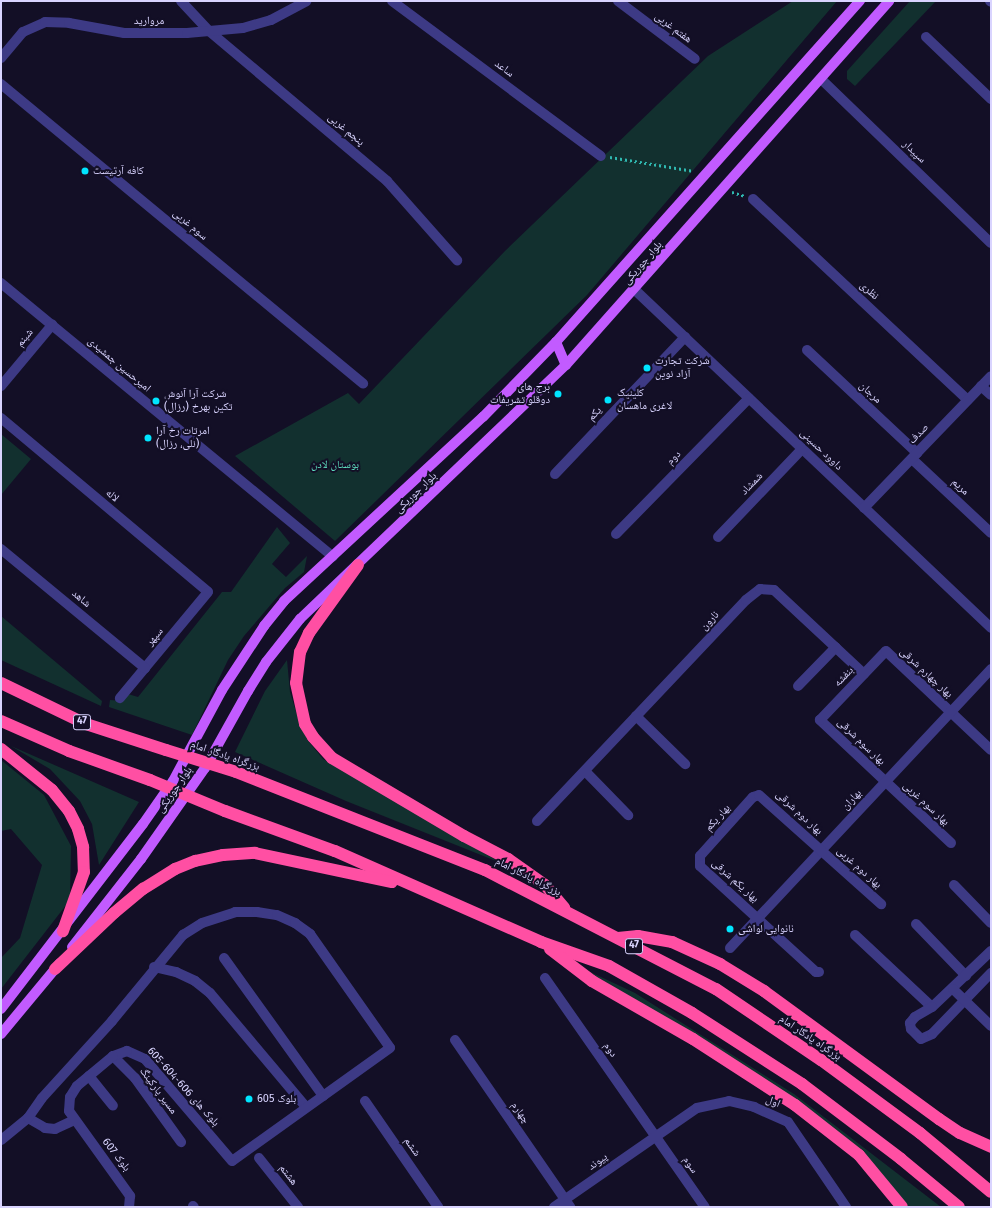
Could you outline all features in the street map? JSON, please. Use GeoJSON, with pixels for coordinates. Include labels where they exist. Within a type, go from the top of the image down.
{"type":"FeatureCollection","features":[{"type":"Feature","properties":{"kind":"highway"},"geometry":{"type":"LineString","coordinates":[[358,565],[309,633],[300,652],[296,683],[305,724],[313,737],[332,758],[464,836],[508,859],[545,884],[567,912]]}},
{"type":"Feature","properties":{"kind":"highway","name":"بزرگراه یادگار امام"},"geometry":{"type":"LineString","coordinates":[[1,683],[86,724],[236,772],[485,870],[618,938],[716,989],[820,1060],[920,1133],[991,1192]]}},
{"type":"Feature","properties":{"kind":"highway"},"geometry":{"type":"LineString","coordinates":[[1,721],[69,751],[150,780],[224,811],[335,851],[541,942],[609,966],[692,1013],[802,1084],[901,1159],[959,1207]]}},
{"type":"Feature","properties":{"kind":"highway"},"geometry":{"type":"LineString","coordinates":[[1,749],[52,790],[69,811],[78,829],[83,847],[84,872],[63,931]]}},
{"type":"Feature","properties":{"kind":"highway"},"geometry":{"type":"LineString","coordinates":[[55,969],[114,913],[143,889],[175,870],[195,861],[223,855],[255,853],[414,887]]}},
{"type":"Feature","properties":{"kind":"highway"},"geometry":{"type":"LineString","coordinates":[[618,938],[638,936],[672,942],[720,964],[770,996],[939,1119],[960,1133],[991,1147]]}},
{"type":"Feature","properties":{"kind":"highway"},"geometry":{"type":"LineString","coordinates":[[541,942],[592,981],[693,1039],[795,1105],[859,1155],[902,1207]]}},
{"type":"Feature","properties":{"kind":"main road","name":"بلوار جوریکی"},"geometry":{"type":"LineString","coordinates":[[1,1009],[63,931],[173,781],[222,690],[264,626],[284,601],[483,417],[556,342],[860,1]]}},
{"type":"Feature","properties":{"kind":"main road","name":"بلوار جوریکی"},"geometry":{"type":"LineString","coordinates":[[1,1034],[55,969],[141,859],[205,768],[266,662],[300,619],[566,365],[635,290],[889,1]]}},
{"type":"Feature","properties":{"kind":"main road"},"geometry":{"type":"LineString","coordinates":[[556,342],[566,365]]}},
{"type":"Feature","properties":{"kind":"street","name":"پنجم غربی"},"geometry":{"type":"LineString","coordinates":[[181,1],[209,31],[388,181],[456,260]]}},
{"type":"Feature","properties":{"kind":"street","name":"مروارید"},"geometry":{"type":"LineString","coordinates":[[1,58],[23,32],[45,22],[68,23],[124,33],[209,31],[243,28],[259,24],[306,1]]}},
{"type":"Feature","properties":{"kind":"street","name":"ساعد"},"geometry":{"type":"LineString","coordinates":[[392,1],[601,156]]}},
{"type":"Feature","properties":{"kind":"street","name":"هفتم غربی"},"geometry":{"type":"LineString","coordinates":[[618,1],[695,59]]}},
{"type":"Feature","properties":{"kind":"street"},"geometry":{"type":"LineString","coordinates":[[926,37],[991,99]]}},
{"type":"Feature","properties":{"kind":"street","name":"سپیدار"},"geometry":{"type":"LineString","coordinates":[[821,79],[991,243]]}},
{"type":"Feature","properties":{"kind":"street","name":"سوم غربی"},"geometry":{"type":"LineString","coordinates":[[1,84],[363,384]]}},
{"type":"Feature","properties":{"kind":"street","name":"نظری"},"geometry":{"type":"LineString","coordinates":[[753,199],[968,400]]}},
{"type":"Feature","properties":{"kind":"street","name":"امیرحسین جمشیدی"},"geometry":{"type":"LineString","coordinates":[[1,283],[333,557]]}},
{"type":"Feature","properties":{"kind":"street","name":"داوود حسینی"},"geometry":{"type":"LineString","coordinates":[[635,290],[991,628]]}},
{"type":"Feature","properties":{"kind":"street","name":"شبنم"},"geometry":{"type":"LineString","coordinates":[[1,386],[52,325]]}},
{"type":"Feature","properties":{"kind":"street","name":"یکم"},"geometry":{"type":"LineString","coordinates":[[555,474],[685,337]]}},
{"type":"Feature","properties":{"kind":"street","name":"مرجان"},"geometry":{"type":"LineString","coordinates":[[807,350],[915,456]]}},
{"type":"Feature","properties":{"kind":"street","name":"صدف"},"geometry":{"type":"LineString","coordinates":[[864,508],[991,376]]}},
{"type":"Feature","properties":{"kind":"street"},"geometry":{"type":"LineString","coordinates":[[981,386],[991,395]]}},
{"type":"Feature","properties":{"kind":"street","name":"دوم"},"geometry":{"type":"LineString","coordinates":[[616,534],[749,398]]}},
{"type":"Feature","properties":{"kind":"street","name":"لاله"},"geometry":{"type":"LineString","coordinates":[[1,418],[208,592]]}},
{"type":"Feature","properties":{"kind":"street","name":"شمشاد"},"geometry":{"type":"LineString","coordinates":[[718,536],[802,449]]}},
{"type":"Feature","properties":{"kind":"street","name":"مریم"},"geometry":{"type":"LineString","coordinates":[[915,456],[991,533]]}},
{"type":"Feature","properties":{"kind":"street","name":"شاهد"},"geometry":{"type":"LineString","coordinates":[[1,548],[145,668]]}},
{"type":"Feature","properties":{"kind":"street","name":"نارون"},"geometry":{"type":"LineString","coordinates":[[537,822],[746,600],[760,589],[774,590],[864,674]]}},
{"type":"Feature","properties":{"kind":"street","name":"سپهر"},"geometry":{"type":"LineString","coordinates":[[120,698],[208,592]]}},
{"type":"Feature","properties":{"kind":"street"},"geometry":{"type":"LineString","coordinates":[[798,686],[836,647]]}},
{"type":"Feature","properties":{"kind":"street","name":"بنفشه"},"geometry":{"type":"LineString","coordinates":[[820,720],[886,651]]}},
{"type":"Feature","properties":{"kind":"street","name":"بهار چهارم شرقی"},"geometry":{"type":"LineString","coordinates":[[886,651],[991,750]]}},
{"type":"Feature","properties":{"kind":"street","name":"بهاران"},"geometry":{"type":"LineString","coordinates":[[730,948],[991,668]]}},
{"type":"Feature","properties":{"kind":"street"},"geometry":{"type":"LineString","coordinates":[[636,716],[685,764]]}},
{"type":"Feature","properties":{"kind":"street","name":"بهار سوم شرقی"},"geometry":{"type":"LineString","coordinates":[[820,720],[885,782]]}},
{"type":"Feature","properties":{"kind":"street"},"geometry":{"type":"LineString","coordinates":[[585,771],[628,815]]}},
{"type":"Feature","properties":{"kind":"street","name":"بهار سوم غربی"},"geometry":{"type":"LineString","coordinates":[[885,782],[951,843]]}},
{"type":"Feature","properties":{"kind":"street","name":"بهار دوم شرقی"},"geometry":{"type":"LineString","coordinates":[[758,795],[822,850]]}},
{"type":"Feature","properties":{"kind":"street","name":"بهار یکم"},"geometry":{"type":"LineString","coordinates":[[698,861],[705,850],[753,797],[758,795]]}},
{"type":"Feature","properties":{"kind":"street","name":"بهار دوم غربی"},"geometry":{"type":"LineString","coordinates":[[822,850],[881,904]]}},
{"type":"Feature","properties":{"kind":"street","name":"بهار یکم شرقی"},"geometry":{"type":"LineString","coordinates":[[698,861],[700,866],[816,972],[819,972]]}},
{"type":"Feature","properties":{"kind":"street"},"geometry":{"type":"LineString","coordinates":[[954,885],[991,923]]}},
{"type":"Feature","properties":{"kind":"street"},"geometry":{"type":"LineString","coordinates":[[1,1140],[28,1118],[47,1092],[112,1021],[154,967],[182,935],[202,923],[235,912],[256,912],[277,915],[296,923],[310,934],[390,1048],[306,1107],[227,1011],[210,993],[196,981],[176,972],[154,967]]}},
{"type":"Feature","properties":{"kind":"street"},"geometry":{"type":"LineString","coordinates":[[916,924],[966,976]]}},
{"type":"Feature","properties":{"kind":"street"},"geometry":{"type":"LineString","coordinates":[[855,935],[932,1008]]}},
{"type":"Feature","properties":{"kind":"street"},"geometry":{"type":"LineString","coordinates":[[991,951],[932,1008],[915,1017],[910,1023],[911,1029],[921,1038],[932,1034],[991,973]]}},
{"type":"Feature","properties":{"kind":"street"},"geometry":{"type":"LineString","coordinates":[[224,958],[323,1096]]}},
{"type":"Feature","properties":{"kind":"street","name":"دوم"},"geometry":{"type":"LineString","coordinates":[[545,978],[655,1137]]}},
{"type":"Feature","properties":{"kind":"street"},"geometry":{"type":"LineString","coordinates":[[953,989],[991,1026]]}},
{"type":"Feature","properties":{"kind":"street","name":"چهارم"},"geometry":{"type":"LineString","coordinates":[[455,1040],[568,1203]]}},
{"type":"Feature","properties":{"kind":"street","name":"بلوک های 606-604-605"},"geometry":{"type":"LineString","coordinates":[[74,1120],[69,1111],[70,1097],[77,1086],[114,1056],[127,1050],[144,1059],[232,1161],[306,1107]]}},
{"type":"Feature","properties":{"kind":"street","name":"مسیر پارکینگ"},"geometry":{"type":"LineString","coordinates":[[114,1056],[135,1078],[181,1142]]}},
{"type":"Feature","properties":{"kind":"street"},"geometry":{"type":"LineString","coordinates":[[90,1076],[113,1106]]}},
{"type":"Feature","properties":{"kind":"street","name":"ششم"},"geometry":{"type":"LineString","coordinates":[[365,1101],[438,1207]]}},
{"type":"Feature","properties":{"kind":"street","name":"اول"},"geometry":{"type":"LineString","coordinates":[[655,1137],[697,1108],[729,1101],[754,1107],[788,1122],[846,1207]]}},
{"type":"Feature","properties":{"kind":"street"},"geometry":{"type":"LineString","coordinates":[[28,1118],[45,1128],[55,1129],[74,1120]]}},
{"type":"Feature","properties":{"kind":"street","name":"بلوک 607"},"geometry":{"type":"LineString","coordinates":[[74,1120],[120,1179],[130,1196],[129,1207]]}},
{"type":"Feature","properties":{"kind":"street","name":"پیوند"},"geometry":{"type":"LineString","coordinates":[[554,1207],[568,1203],[655,1137]]}},
{"type":"Feature","properties":{"kind":"street","name":"سوم"},"geometry":{"type":"LineString","coordinates":[[655,1137],[705,1207]]}},
{"type":"Feature","properties":{"kind":"street","name":"هشتم"},"geometry":{"type":"LineString","coordinates":[[259,1158],[298,1207]]}},
{"type":"Feature","properties":{"kind":"path"},"geometry":{"type":"LineString","coordinates":[[601,156],[708,173]]}},
{"type":"Feature","properties":{"kind":"path"},"geometry":{"type":"LineString","coordinates":[[724,189],[753,199]]}},
{"type":"Feature","properties":{"kind":"green space","name":"بوستان لادن"},"geometry":{"type":"Polygon","coordinates":[[[793,1],[837,1],[587,295],[335,541],[235,456],[348,393],[359,404],[505,251],[708,56],[793,1]]]}},
{"type":"Feature","properties":{"kind":"green space"},"geometry":{"type":"Polygon","coordinates":[[[910,1],[936,1],[855,86],[847,79],[847,71],[910,1]]]}},
{"type":"Feature","properties":{"kind":"green space"},"geometry":{"type":"Polygon","coordinates":[[[1,434],[31,459],[1,495],[1,434]]]}},
{"type":"Feature","properties":{"kind":"green space"},"geometry":{"type":"Polygon","coordinates":[[[277,527],[290,543],[272,564],[286,577],[307,556],[304,572],[285,588],[244,636],[228,660],[192,735],[109,707],[110,700],[122,701],[128,694],[138,697],[222,592],[231,592],[277,527]]]}},
{"type":"Feature","properties":{"kind":"green space"},"geometry":{"type":"Polygon","coordinates":[[[1,616],[102,701],[101,706],[1,660],[1,616]]]}},
{"type":"Feature","properties":{"kind":"green space"},"geometry":{"type":"Polygon","coordinates":[[[287,660],[290,692],[300,725],[309,742],[323,759],[501,863],[346,801],[235,752],[265,691],[287,660]]]}},
{"type":"Feature","properties":{"kind":"green space"},"geometry":{"type":"Polygon","coordinates":[[[11,746],[139,802],[99,865],[92,824],[80,801],[50,769],[11,746]]]}},
{"type":"Feature","properties":{"kind":"green space"},"geometry":{"type":"Polygon","coordinates":[[[1,760],[44,795],[71,846],[70,900],[1,989],[1,958],[20,938],[42,865],[11,829],[1,831],[1,760]]]}},
{"type":"Feature","properties":{"kind":"green space"},"geometry":{"type":"Polygon","coordinates":[[[586,970],[635,993],[794,1094],[941,1207],[907,1207],[878,1169],[639,1002],[586,970]]]}},
{"type":"Feature","properties":{"kind":"place","name":"کافه آرتیست"},"geometry":{"type":"Point","coordinates":[85,171]}},
{"type":"Feature","properties":{"kind":"place","name":"شرکت تجارت آزاد نوین"},"geometry":{"type":"Point","coordinates":[647,368]}},
{"type":"Feature","properties":{"kind":"place","name":"برج های دوقلو تشریفات"},"geometry":{"type":"Point","coordinates":[558,394]}},
{"type":"Feature","properties":{"kind":"place","name":"کلینیک لاغری ماهسان"},"geometry":{"type":"Point","coordinates":[608,400]}},
{"type":"Feature","properties":{"kind":"place","name":"شرکت آرا آنوش تکین بهرخ (رزال)"},"geometry":{"type":"Point","coordinates":[156,401]}},
{"type":"Feature","properties":{"kind":"place","name":"امرتات رخ آرا (نلی، رزال)"},"geometry":{"type":"Point","coordinates":[148,438]}},
{"type":"Feature","properties":{"kind":"place","name":"نانوایی لواشی"},"geometry":{"type":"Point","coordinates":[730,929]}},
{"type":"Feature","properties":{"kind":"place","name":"بلوک 605"},"geometry":{"type":"Point","coordinates":[249,1099]}}]}
